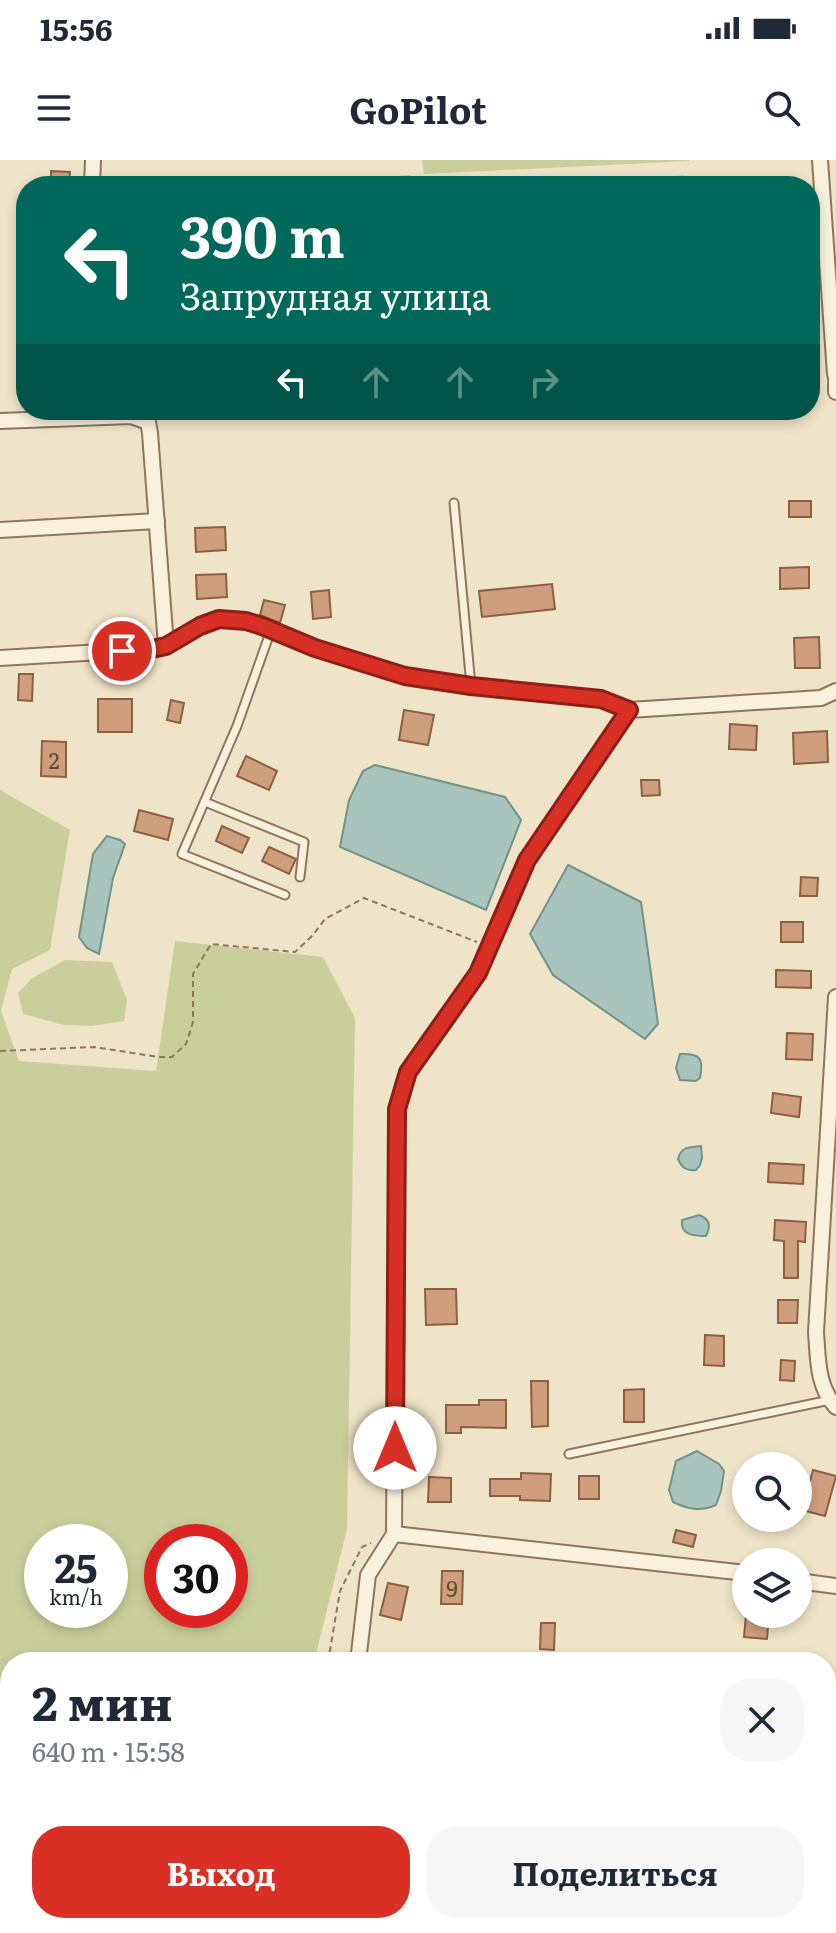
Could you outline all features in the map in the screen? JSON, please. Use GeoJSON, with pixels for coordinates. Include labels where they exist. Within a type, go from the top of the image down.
{"type":"FeatureCollection","features":[{"type":"Feature","properties":{"kind":"street"},"geometry":{"type":"LineString","coordinates":[[820,160],[836,392]]}},
{"type":"Feature","properties":{"kind":"street"},"geometry":{"type":"LineString","coordinates":[[142,420],[148,422],[150,433],[166,646]]}},
{"type":"Feature","properties":{"kind":"street"},"geometry":{"type":"LineString","coordinates":[[0,530],[157,521]]}},
{"type":"Feature","properties":{"kind":"street"},"geometry":{"type":"LineString","coordinates":[[0,658],[152,649],[166,646],[219,619],[246,621],[315,648],[405,676],[601,699],[629,710],[821,698],[836,691]]}},
{"type":"Feature","properties":{"kind":"street"},"geometry":{"type":"LineString","coordinates":[[359,1652],[368,1575],[394,1534],[397,1109],[408,1072],[478,973],[527,860],[629,710]]}},
{"type":"Feature","properties":{"kind":"street"},"geometry":{"type":"LineString","coordinates":[[833,1404],[818,1370],[816,1332],[836,997]]}},
{"type":"Feature","properties":{"kind":"street"},"geometry":{"type":"LineString","coordinates":[[394,1534],[732,1571]]}},
{"type":"Feature","properties":{"kind":"street"},"geometry":{"type":"LineString","coordinates":[[812,1583],[836,1586]]}},
{"type":"Feature","properties":{"kind":"lane"},"geometry":{"type":"LineString","coordinates":[[454,503],[471,686]]}},
{"type":"Feature","properties":{"kind":"lane"},"geometry":{"type":"LineString","coordinates":[[271,630],[237,726],[182,854],[285,895]]}},
{"type":"Feature","properties":{"kind":"lane"},"geometry":{"type":"LineString","coordinates":[[205,802],[304,842],[300,877]]}},
{"type":"Feature","properties":{"kind":"lane"},"geometry":{"type":"LineString","coordinates":[[569,1454],[833,1404]]}},
{"type":"Feature","properties":{"kind":"path"},"geometry":{"type":"LineString","coordinates":[[0,1051],[94,1047],[172,1057],[186,1044],[193,1022],[193,974],[211,944],[295,952],[325,919],[364,898],[489,947]]}},
{"type":"Feature","properties":{"kind":"path"},"geometry":{"type":"LineString","coordinates":[[330,1652],[340,1591],[362,1547],[394,1534]]}},
{"type":"Feature","properties":{"kind":"green space"},"geometry":{"type":"Polygon","coordinates":[[[422,160],[689,160],[689,161],[424,174],[422,160]]]}},
{"type":"Feature","properties":{"kind":"green space"},"geometry":{"type":"Polygon","coordinates":[[[0,790],[70,830],[50,950],[12,969],[1,1011],[19,1061],[156,1071],[175,941],[323,957],[355,1018],[347,1529],[316,1652],[0,1652],[0,790]]]}},
{"type":"Feature","properties":{"kind":"green space"},"geometry":{"type":"Polygon","coordinates":[[[65,960],[112,962],[127,1000],[124,1021],[92,1026],[64,1025],[23,1014],[18,993],[31,979],[65,960]]]}},
{"type":"Feature","properties":{"kind":"water"},"geometry":{"type":"Polygon","coordinates":[[[375,765],[505,797],[521,820],[486,910],[340,847],[349,800],[363,771],[375,765]]]}},
{"type":"Feature","properties":{"kind":"water"},"geometry":{"type":"Polygon","coordinates":[[[107,836],[125,844],[113,878],[99,954],[87,948],[79,937],[93,854],[107,836]]]}},
{"type":"Feature","properties":{"kind":"water"},"geometry":{"type":"Polygon","coordinates":[[[568,865],[641,902],[658,1024],[645,1039],[553,975],[530,934],[568,865]]]}},
{"type":"Feature","properties":{"kind":"water"},"geometry":{"type":"Polygon","coordinates":[[[680,1054],[696,1056],[701,1061],[700,1078],[696,1081],[680,1080],[676,1068],[680,1054]]]}},
{"type":"Feature","properties":{"kind":"water"},"geometry":{"type":"Polygon","coordinates":[[[701,1146],[702,1158],[696,1170],[681,1165],[678,1159],[683,1150],[701,1146]]]}},
{"type":"Feature","properties":{"kind":"water"},"geometry":{"type":"Polygon","coordinates":[[[699,1215],[708,1223],[706,1236],[692,1235],[683,1229],[682,1220],[699,1215]]]}},
{"type":"Feature","properties":{"kind":"water"},"geometry":{"type":"Polygon","coordinates":[[[697,1451],[719,1464],[724,1471],[716,1505],[699,1509],[673,1502],[669,1490],[676,1461],[697,1451]]]}},
{"type":"Feature","properties":{"kind":"building"},"geometry":{"type":"Polygon","coordinates":[[[51,171],[70,172],[70,176],[51,176],[51,171]]]}},
{"type":"Feature","properties":{"kind":"building"},"geometry":{"type":"Polygon","coordinates":[[[789,501],[811,501],[811,517],[789,517],[789,501]]]}},
{"type":"Feature","properties":{"kind":"building"},"geometry":{"type":"Polygon","coordinates":[[[225,527],[226,550],[196,552],[195,528],[225,527]]]}},
{"type":"Feature","properties":{"kind":"building"},"geometry":{"type":"Polygon","coordinates":[[[809,567],[809,588],[780,589],[780,568],[809,567]]]}},
{"type":"Feature","properties":{"kind":"building"},"geometry":{"type":"Polygon","coordinates":[[[226,574],[227,597],[197,599],[196,575],[226,574]]]}},
{"type":"Feature","properties":{"kind":"building"},"geometry":{"type":"Polygon","coordinates":[[[552,584],[555,609],[482,617],[479,591],[552,584]]]}},
{"type":"Feature","properties":{"kind":"building"},"geometry":{"type":"Polygon","coordinates":[[[329,590],[331,617],[313,619],[311,592],[329,590]]]}},
{"type":"Feature","properties":{"kind":"building"},"geometry":{"type":"Polygon","coordinates":[[[264,600],[285,605],[280,623],[260,615],[264,600]]]}},
{"type":"Feature","properties":{"kind":"building"},"geometry":{"type":"Polygon","coordinates":[[[819,637],[820,668],[795,668],[794,638],[819,637]]]}},
{"type":"Feature","properties":{"kind":"building"},"geometry":{"type":"Polygon","coordinates":[[[19,674],[33,674],[32,701],[18,700],[19,674]]]}},
{"type":"Feature","properties":{"kind":"building"},"geometry":{"type":"Polygon","coordinates":[[[98,699],[132,699],[132,732],[98,732],[98,699]]]}},
{"type":"Feature","properties":{"kind":"building"},"geometry":{"type":"Polygon","coordinates":[[[171,700],[184,703],[180,723],[167,720],[171,700]]]}},
{"type":"Feature","properties":{"kind":"building"},"geometry":{"type":"Polygon","coordinates":[[[404,710],[434,715],[428,745],[399,740],[404,710]]]}},
{"type":"Feature","properties":{"kind":"building"},"geometry":{"type":"Polygon","coordinates":[[[730,724],[757,726],[756,750],[729,749],[730,724]]]}},
{"type":"Feature","properties":{"kind":"building"},"geometry":{"type":"Polygon","coordinates":[[[827,731],[828,762],[794,764],[793,733],[827,731]]]}},
{"type":"Feature","properties":{"kind":"building"},"geometry":{"type":"Polygon","coordinates":[[[42,741],[66,742],[66,777],[41,776],[42,741]]]}},
{"type":"Feature","properties":{"kind":"building"},"geometry":{"type":"Polygon","coordinates":[[[246,756],[277,771],[269,790],[237,776],[246,756]]]}},
{"type":"Feature","properties":{"kind":"building"},"geometry":{"type":"Polygon","coordinates":[[[641,780],[659,780],[660,795],[642,796],[641,780]]]}},
{"type":"Feature","properties":{"kind":"building"},"geometry":{"type":"Polygon","coordinates":[[[139,810],[173,819],[168,840],[134,831],[139,810]]]}},
{"type":"Feature","properties":{"kind":"building"},"geometry":{"type":"Polygon","coordinates":[[[222,826],[249,838],[242,853],[216,841],[222,826]]]}},
{"type":"Feature","properties":{"kind":"building"},"geometry":{"type":"Polygon","coordinates":[[[269,847],[296,859],[289,874],[262,861],[269,847]]]}},
{"type":"Feature","properties":{"kind":"building"},"geometry":{"type":"Polygon","coordinates":[[[801,877],[818,878],[817,896],[800,896],[801,877]]]}},
{"type":"Feature","properties":{"kind":"building"},"geometry":{"type":"Polygon","coordinates":[[[781,922],[803,922],[803,942],[781,942],[781,922]]]}},
{"type":"Feature","properties":{"kind":"building"},"geometry":{"type":"Polygon","coordinates":[[[776,970],[811,971],[811,988],[776,987],[776,970]]]}},
{"type":"Feature","properties":{"kind":"building"},"geometry":{"type":"Polygon","coordinates":[[[787,1033],[813,1034],[812,1060],[786,1059],[787,1033]]]}},
{"type":"Feature","properties":{"kind":"building"},"geometry":{"type":"Polygon","coordinates":[[[773,1093],[801,1097],[799,1117],[771,1113],[773,1093]]]}},
{"type":"Feature","properties":{"kind":"building"},"geometry":{"type":"Polygon","coordinates":[[[769,1163],[804,1165],[803,1184],[768,1182],[769,1163]]]}},
{"type":"Feature","properties":{"kind":"building"},"geometry":{"type":"Polygon","coordinates":[[[775,1220],[806,1222],[805,1242],[798,1241],[798,1278],[784,1278],[784,1241],[774,1240],[775,1220]]]}},
{"type":"Feature","properties":{"kind":"building"},"geometry":{"type":"Polygon","coordinates":[[[425,1289],[456,1289],[457,1324],[426,1325],[425,1289]]]}},
{"type":"Feature","properties":{"kind":"building"},"geometry":{"type":"Polygon","coordinates":[[[778,1300],[798,1300],[797,1323],[778,1323],[778,1300]]]}},
{"type":"Feature","properties":{"kind":"building"},"geometry":{"type":"Polygon","coordinates":[[[705,1335],[724,1336],[724,1366],[704,1365],[705,1335]]]}},
{"type":"Feature","properties":{"kind":"building"},"geometry":{"type":"Polygon","coordinates":[[[781,1360],[795,1361],[794,1381],[780,1380],[781,1360]]]}},
{"type":"Feature","properties":{"kind":"building"},"geometry":{"type":"Polygon","coordinates":[[[531,1381],[548,1381],[548,1426],[532,1427],[531,1381]]]}},
{"type":"Feature","properties":{"kind":"building"},"geometry":{"type":"Polygon","coordinates":[[[644,1389],[644,1422],[624,1422],[624,1390],[644,1389]]]}},
{"type":"Feature","properties":{"kind":"building"},"geometry":{"type":"Polygon","coordinates":[[[479,1400],[506,1400],[506,1428],[461,1427],[461,1433],[446,1433],[446,1405],[479,1405],[479,1400]]]}},
{"type":"Feature","properties":{"kind":"building"},"geometry":{"type":"Polygon","coordinates":[[[813,1470],[836,1476],[825,1516],[812,1513],[813,1470]]]}},
{"type":"Feature","properties":{"kind":"building"},"geometry":{"type":"Polygon","coordinates":[[[521,1473],[551,1474],[550,1501],[520,1500],[520,1496],[490,1496],[490,1479],[521,1479],[521,1473]]]}},
{"type":"Feature","properties":{"kind":"building"},"geometry":{"type":"Polygon","coordinates":[[[579,1476],[599,1476],[599,1499],[579,1499],[579,1476]]]}},
{"type":"Feature","properties":{"kind":"building"},"geometry":{"type":"Polygon","coordinates":[[[429,1477],[451,1478],[451,1502],[428,1502],[429,1477]]]}},
{"type":"Feature","properties":{"kind":"building"},"geometry":{"type":"Polygon","coordinates":[[[676,1530],[696,1535],[693,1547],[673,1542],[676,1530]]]}},
{"type":"Feature","properties":{"kind":"building"},"geometry":{"type":"Polygon","coordinates":[[[442,1571],[463,1571],[462,1604],[441,1604],[442,1571]]]}},
{"type":"Feature","properties":{"kind":"building"},"geometry":{"type":"Polygon","coordinates":[[[388,1583],[408,1587],[401,1620],[380,1615],[388,1583]]]}},
{"type":"Feature","properties":{"kind":"building"},"geometry":{"type":"Polygon","coordinates":[[[541,1623],[555,1623],[554,1650],[540,1649],[541,1623]]]}},
{"type":"Feature","properties":{"kind":"building"},"geometry":{"type":"Polygon","coordinates":[[[745,1628],[768,1628],[767,1639],[744,1637],[745,1628]]]}},
{"type":"Feature","properties":{"kind":"route"},"geometry":{"type":"LineString","coordinates":[[122,651],[166,646],[219,619],[246,621],[315,648],[405,676],[601,699],[629,710],[527,860],[478,973],[408,1072],[397,1109],[395,1448]]}}]}
